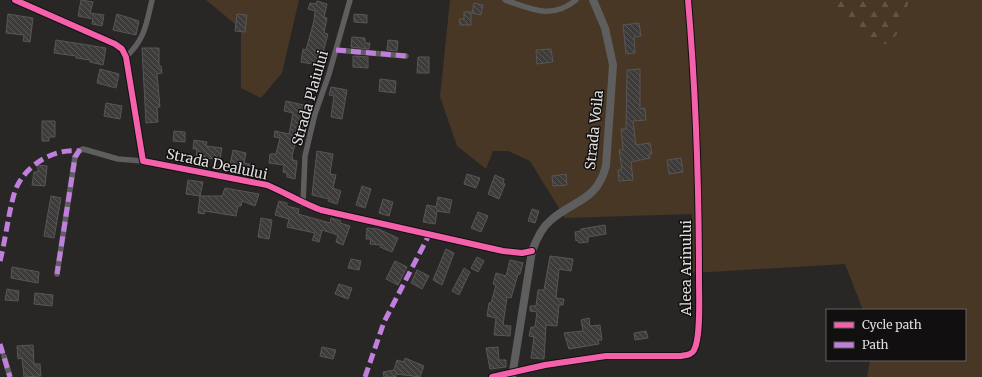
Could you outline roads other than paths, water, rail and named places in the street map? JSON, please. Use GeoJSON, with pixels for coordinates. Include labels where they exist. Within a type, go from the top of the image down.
{"type":"FeatureCollection","features":[{"type":"Feature","properties":{"kind":"main road","name":"Strada Voila"},"geometry":{"type":"LineString","coordinates":[[512,375],[532,251],[545,225],[555,216],[589,196],[603,176],[606,166],[613,65],[605,28],[593,0]]}},
{"type":"Feature","properties":{"kind":"street"},"geometry":{"type":"LineString","coordinates":[[15,0],[115,44],[122,49],[126,58],[143,161]]}},
{"type":"Feature","properties":{"kind":"street"},"geometry":{"type":"LineString","coordinates":[[126,58],[140,42],[146,31],[152,0]]}},
{"type":"Feature","properties":{"kind":"street","name":"Strada Plaiului"},"geometry":{"type":"LineString","coordinates":[[303,204],[305,156],[315,114],[336,50],[350,0]]}},
{"type":"Feature","properties":{"kind":"street"},"geometry":{"type":"LineString","coordinates":[[505,0],[541,11],[553,12],[564,9],[576,0]]}},
{"type":"Feature","properties":{"kind":"street","name":"Aleea Arinului"},"geometry":{"type":"LineString","coordinates":[[512,375],[545,365],[606,356],[681,356],[689,355],[694,351],[697,343],[698,316],[699,186],[688,0]]}},
{"type":"Feature","properties":{"kind":"street"},"geometry":{"type":"LineString","coordinates":[[336,50],[406,56]]}},
{"type":"Feature","properties":{"kind":"street","name":"Strada Dealului"},"geometry":{"type":"LineString","coordinates":[[57,274],[76,157],[79,151],[83,149],[118,159],[143,161],[267,185],[286,193],[303,204],[321,210],[503,252],[522,253],[532,251]]}},
{"type":"Feature","properties":{"kind":"street"},"geometry":{"type":"LineString","coordinates":[[4,356],[10,377]]}},
{"type":"Feature","properties":{"kind":"street"},"geometry":{"type":"LineString","coordinates":[[492,377],[512,375]]}}]}
